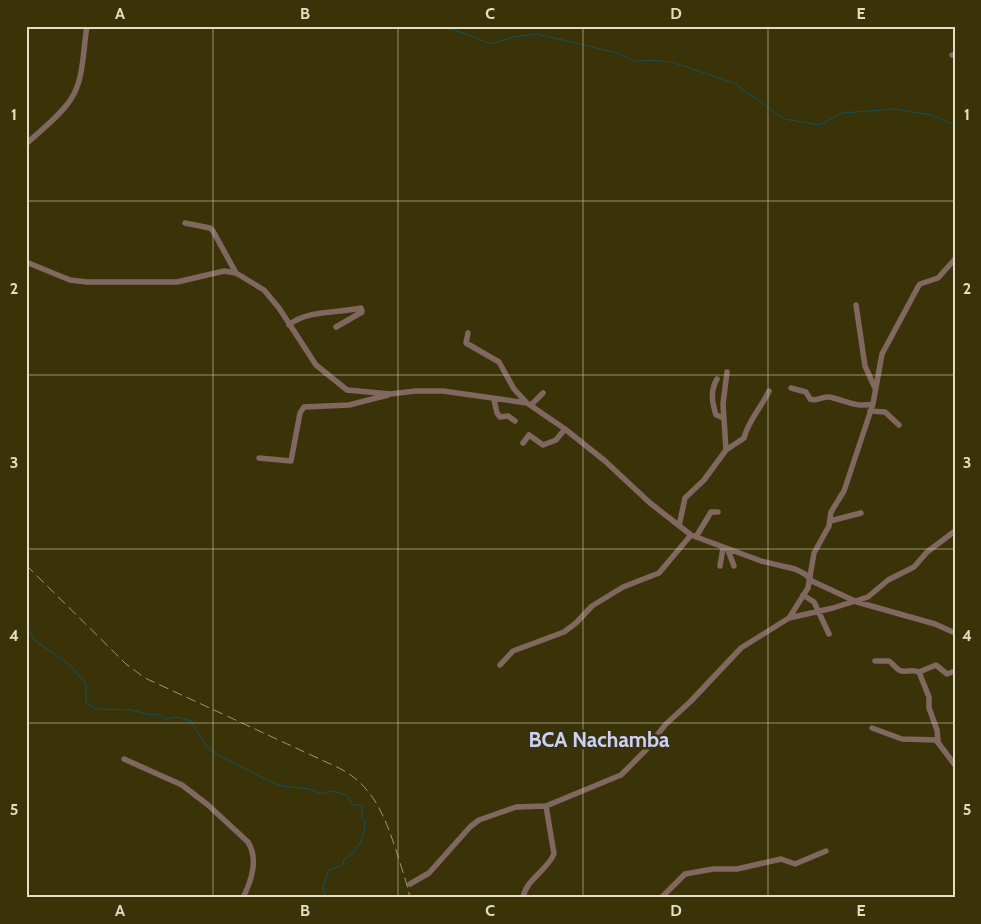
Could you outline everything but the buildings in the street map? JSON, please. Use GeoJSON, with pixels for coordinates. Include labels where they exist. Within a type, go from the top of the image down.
{"type":"FeatureCollection","features":[{"type":"Feature","properties":{"kind":"street"},"geometry":{"type":"LineString","coordinates":[[26,144],[66,105],[74,93],[79,79],[87,26]]}},
{"type":"Feature","properties":{"kind":"street"},"geometry":{"type":"LineString","coordinates":[[185,222],[210,228],[214,231],[236,273]]}},
{"type":"Feature","properties":{"kind":"street"},"geometry":{"type":"LineString","coordinates":[[789,618],[808,588],[814,553],[830,521],[831,512],[844,491],[876,390],[882,354],[895,334],[920,284],[938,278],[955,259]]}},
{"type":"Feature","properties":{"kind":"street"},"geometry":{"type":"LineString","coordinates":[[26,262],[70,280],[87,282],[177,282],[218,272],[236,273],[264,290],[279,308],[316,365],[342,387],[352,391],[390,394],[435,391],[529,404],[543,393]]}},
{"type":"Feature","properties":{"kind":"street"},"geometry":{"type":"LineString","coordinates":[[856,305],[865,366],[876,390]]}},
{"type":"Feature","properties":{"kind":"street"},"geometry":{"type":"LineString","coordinates":[[289,325],[297,318],[304,316],[340,313],[361,308],[362,312],[336,327]]}},
{"type":"Feature","properties":{"kind":"street"},"geometry":{"type":"LineString","coordinates":[[468,333],[466,343],[499,362],[514,389],[529,404],[565,429],[618,472],[650,503],[693,536],[726,549],[795,569],[858,602],[935,624],[955,633]]}},
{"type":"Feature","properties":{"kind":"street"},"geometry":{"type":"LineString","coordinates":[[726,450],[723,394],[727,372]]}},
{"type":"Feature","properties":{"kind":"street"},"geometry":{"type":"LineString","coordinates":[[717,379],[712,391],[712,404],[716,415],[724,418]]}},
{"type":"Feature","properties":{"kind":"street"},"geometry":{"type":"LineString","coordinates":[[790,388],[806,392],[810,399],[814,401],[827,397],[862,406],[872,404]]}},
{"type":"Feature","properties":{"kind":"street"},"geometry":{"type":"LineString","coordinates":[[679,526],[685,498],[704,480],[726,450],[744,438],[745,429],[763,406],[769,391]]}},
{"type":"Feature","properties":{"kind":"street"},"geometry":{"type":"LineString","coordinates":[[259,458],[290,461],[300,411],[304,407],[360,404],[390,394]]}},
{"type":"Feature","properties":{"kind":"street"},"geometry":{"type":"LineString","coordinates":[[494,400],[500,417],[508,416],[515,421]]}},
{"type":"Feature","properties":{"kind":"street"},"geometry":{"type":"LineString","coordinates":[[870,411],[885,412],[900,425]]}},
{"type":"Feature","properties":{"kind":"street"},"geometry":{"type":"LineString","coordinates":[[523,443],[528,435],[543,445],[556,440],[565,429]]}},
{"type":"Feature","properties":{"kind":"street"},"geometry":{"type":"LineString","coordinates":[[500,665],[513,651],[564,632],[582,618],[592,606],[626,585],[659,573],[693,536],[711,512],[718,512]]}},
{"type":"Feature","properties":{"kind":"street"},"geometry":{"type":"LineString","coordinates":[[830,521],[861,513]]}},
{"type":"Feature","properties":{"kind":"street"},"geometry":{"type":"LineString","coordinates":[[410,884],[436,868],[475,822],[510,809],[546,806],[621,775],[645,751],[664,724],[691,701],[734,654],[789,618],[858,602],[875,593],[895,575],[914,567],[927,552],[955,531]]}},
{"type":"Feature","properties":{"kind":"street"},"geometry":{"type":"LineString","coordinates":[[720,566],[726,549]]}},
{"type":"Feature","properties":{"kind":"street"},"geometry":{"type":"LineString","coordinates":[[726,549],[734,566]]}},
{"type":"Feature","properties":{"kind":"street"},"geometry":{"type":"LineString","coordinates":[[803,595],[814,602],[829,634]]}},
{"type":"Feature","properties":{"kind":"street"},"geometry":{"type":"LineString","coordinates":[[875,661],[889,661],[897,669],[904,672],[914,670],[919,672],[936,665],[947,674],[955,671]]}},
{"type":"Feature","properties":{"kind":"street"},"geometry":{"type":"LineString","coordinates":[[919,672],[929,697],[929,708],[937,730],[938,741],[955,765]]}},
{"type":"Feature","properties":{"kind":"street"},"geometry":{"type":"LineString","coordinates":[[872,728],[897,738],[938,741]]}},
{"type":"Feature","properties":{"kind":"street"},"geometry":{"type":"LineString","coordinates":[[124,759],[182,785],[208,805],[248,842],[252,850],[253,876],[243,898]]}},
{"type":"Feature","properties":{"kind":"street"},"geometry":{"type":"LineString","coordinates":[[523,898],[526,886],[539,875],[554,854],[546,806]]}},
{"type":"Feature","properties":{"kind":"street"},"geometry":{"type":"LineString","coordinates":[[660,898],[686,874],[713,869],[738,869],[781,859],[795,864],[826,851]]}},
{"type":"Feature","properties":{"kind":"waterway"},"geometry":{"type":"LineString","coordinates":[[438,26],[464,33],[491,44],[513,37],[537,34],[618,53],[636,62],[648,60],[672,62],[734,83],[784,119],[820,125],[842,113],[894,109],[931,115],[955,125]]}},
{"type":"Feature","properties":{"kind":"waterway"},"geometry":{"type":"LineString","coordinates":[[26,613],[29,630],[34,640],[70,665],[86,684],[86,702],[96,709],[131,710],[150,715],[158,714],[166,719],[176,717],[191,721],[207,747],[220,756],[269,781],[282,786],[309,789],[323,794],[331,791],[347,795],[352,805],[362,805],[362,818],[365,822],[362,839],[353,853],[344,859],[343,865],[328,871],[323,888],[326,898]]}},
{"type":"Feature","properties":{"kind":"railway"},"geometry":{"type":"LineString","coordinates":[[26,565],[126,664],[145,678],[351,775],[370,793],[383,815],[397,853],[410,898]]}},
{"type":"Feature","properties":{"kind":"district","name":"BCA Nachamba"},"geometry":{"type":"Point","coordinates":[599,740]}}]}
